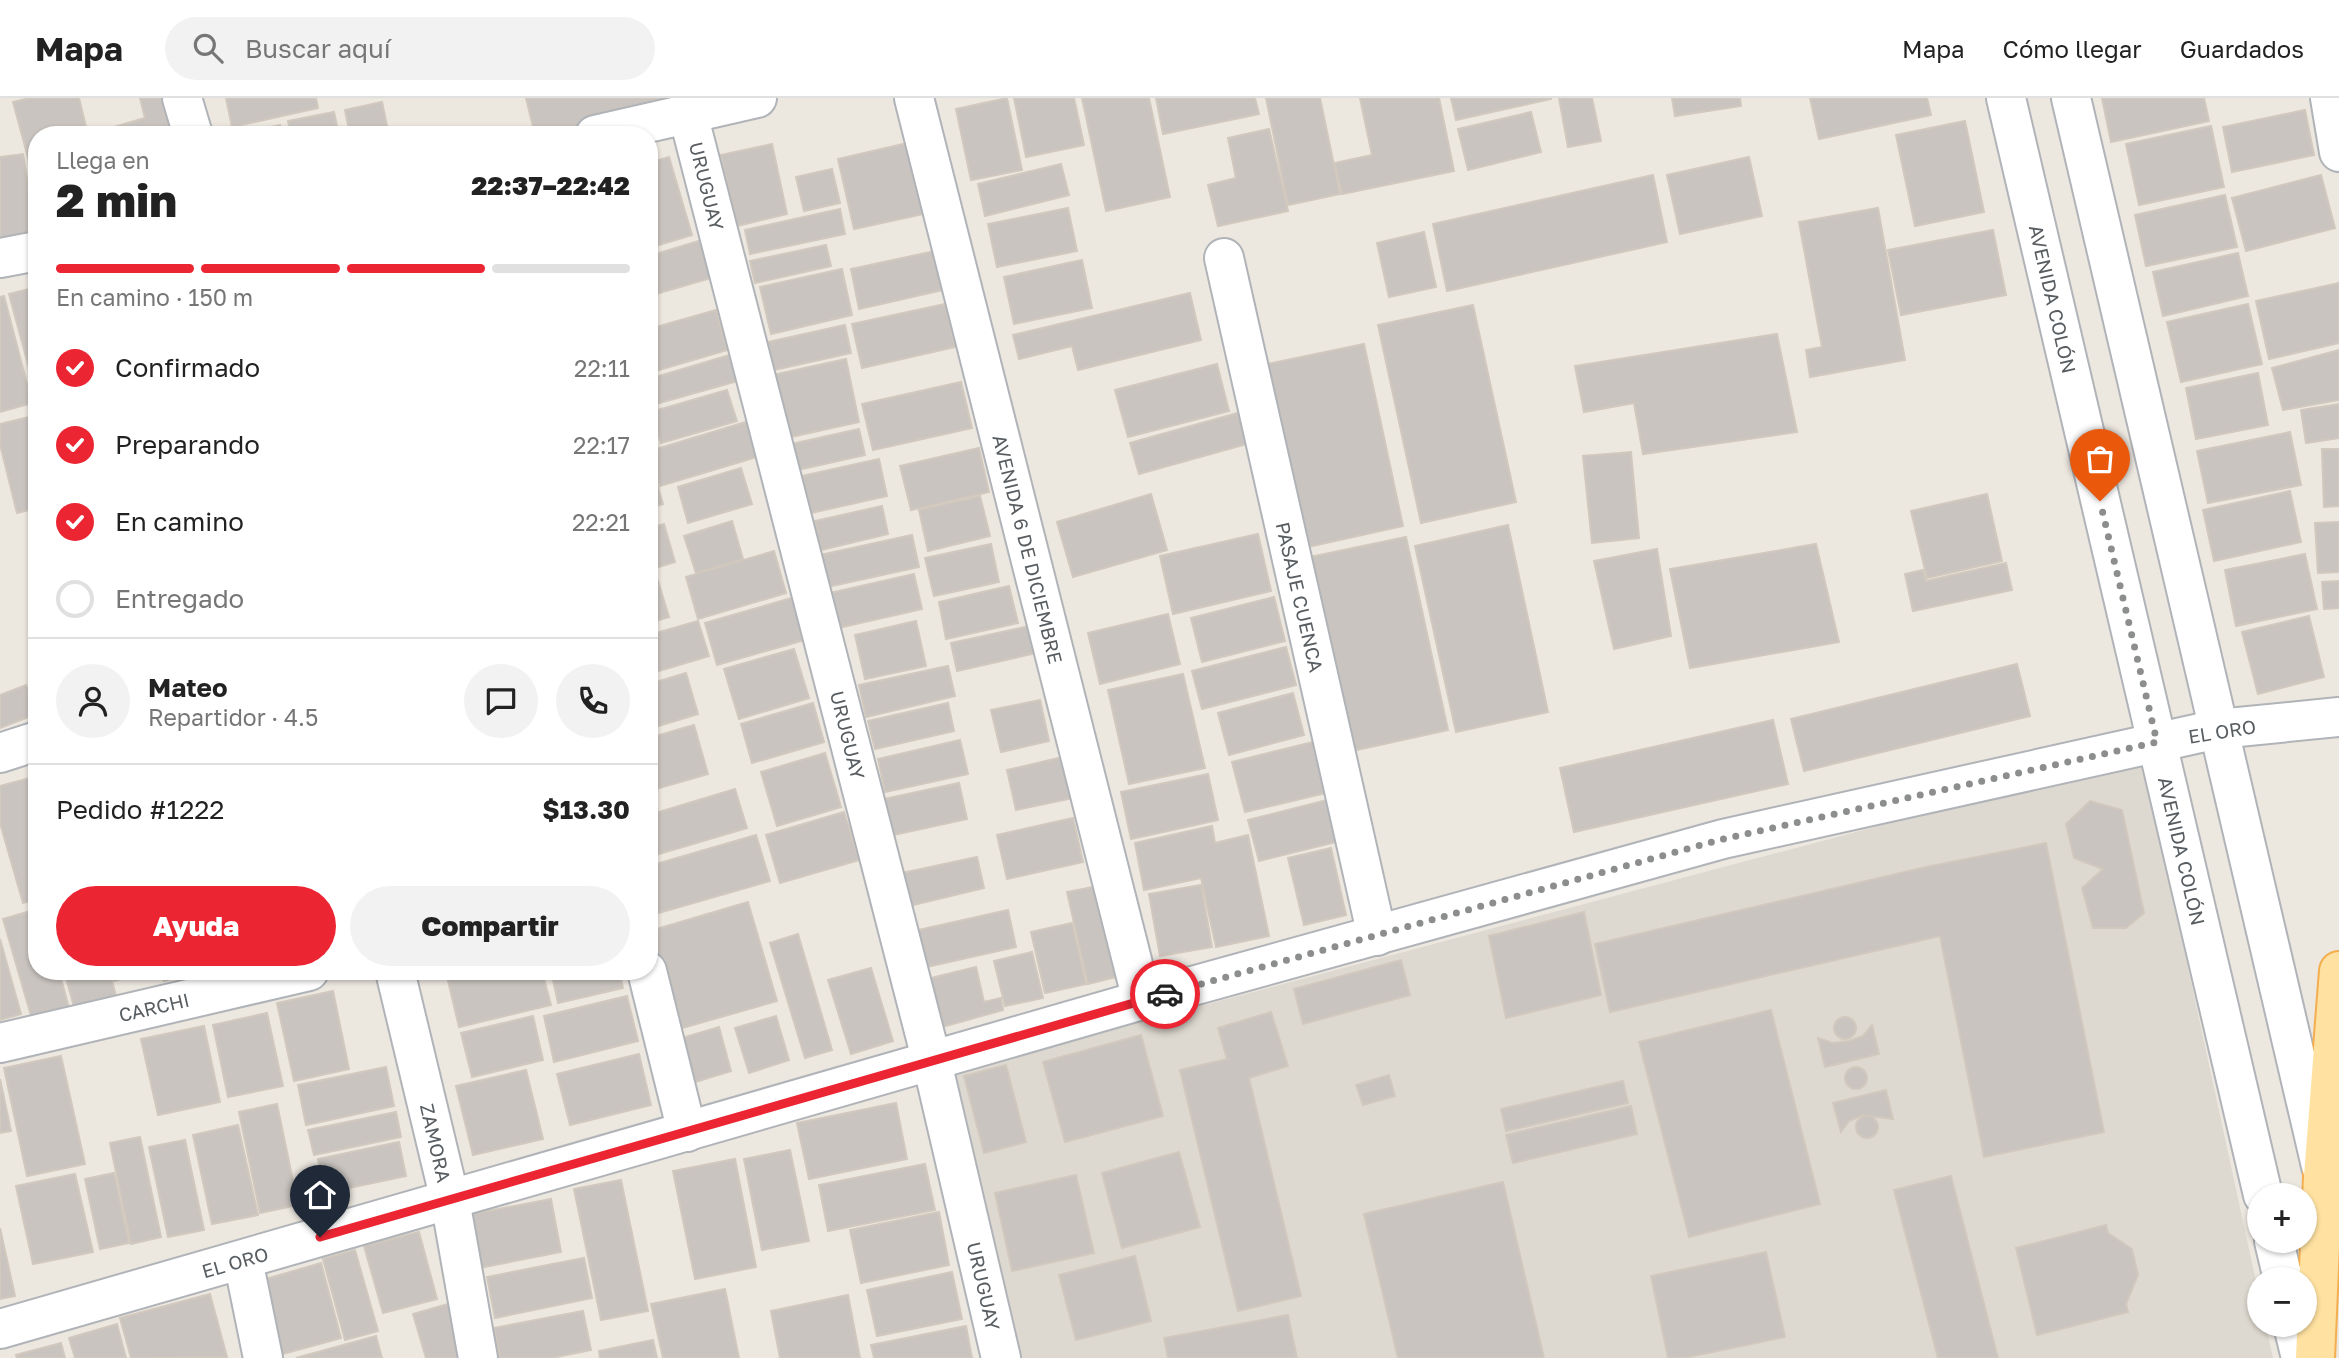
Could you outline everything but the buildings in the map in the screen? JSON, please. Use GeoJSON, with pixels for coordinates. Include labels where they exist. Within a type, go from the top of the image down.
{"type":"FeatureCollection","features":[{"type":"Feature","properties":{"kind":"main road"},"geometry":{"type":"LineString","coordinates":[[2315,1358],[2323,1177],[2339,971]]}},
{"type":"Feature","properties":{"kind":"street"},"geometry":{"type":"LineString","coordinates":[[182,98],[190,126]]}},
{"type":"Feature","properties":{"kind":"street"},"geometry":{"type":"LineString","coordinates":[[635,126],[757,98]]}},
{"type":"Feature","properties":{"kind":"street","name":"AVENIDA 6 DE DICIEMBRE"},"geometry":{"type":"LineString","coordinates":[[914,98],[1142,1000]]}},
{"type":"Feature","properties":{"kind":"street","name":"AVENIDA COLÓN"},"geometry":{"type":"LineString","coordinates":[[2006,98],[2260,1183]]}},
{"type":"Feature","properties":{"kind":"street"},"geometry":{"type":"LineString","coordinates":[[2071,98],[2323,1177]]}},
{"type":"Feature","properties":{"kind":"street"},"geometry":{"type":"LineString","coordinates":[[2330,98],[2339,152]]}},
{"type":"Feature","properties":{"kind":"street","name":"URUGUAY"},"geometry":{"type":"LineString","coordinates":[[688,114],[932,1062],[1001,1358]]}},
{"type":"Feature","properties":{"kind":"street"},"geometry":{"type":"LineString","coordinates":[[0,258],[28,253]]}},
{"type":"Feature","properties":{"kind":"street","name":"PASAJE CUENCA"},"geometry":{"type":"LineString","coordinates":[[1224,258],[1377,936]]}},
{"type":"Feature","properties":{"kind":"street","name":"EL ORO"},"geometry":{"type":"LineString","coordinates":[[0,1329],[1142,1000],[1723,839],[2218,729],[2339,717]]}},
{"type":"Feature","properties":{"kind":"street"},"geometry":{"type":"LineString","coordinates":[[0,752],[28,744]]}},
{"type":"Feature","properties":{"kind":"street","name":"CARCHI"},"geometry":{"type":"LineString","coordinates":[[0,1044],[271,980]]}},
{"type":"Feature","properties":{"kind":"street","name":"ZAMORA"},"geometry":{"type":"LineString","coordinates":[[397,980],[450,1200],[478,1358]]}},
{"type":"Feature","properties":{"kind":"street"},"geometry":{"type":"LineString","coordinates":[[649,980],[687,1132]]}},
{"type":"Feature","properties":{"kind":"street"},"geometry":{"type":"LineString","coordinates":[[243,1259],[264,1358]]}},
{"type":"Feature","properties":{"kind":"street"},"geometry":{"type":"LineString","coordinates":[[2296,1337],[2301,1358]]}},
{"type":"Feature","properties":{"kind":"shaded area"},"geometry":{"type":"Polygon","coordinates":[[[2142,756],[2247,1240],[2247,1253],[2250,1253],[2253,1267],[2247,1267],[2247,1337],[2269,1337],[2273,1358],[1014,1358],[948,1073],[2142,756]]]}},
{"type":"Feature","properties":{"kind":"way so far"},"geometry":{"type":"LineString","coordinates":[[1165,994],[1723,839],[2157,742],[2100,501]]}},
{"type":"Feature","properties":{"kind":"route"},"geometry":{"type":"LineString","coordinates":[[320,1237],[1165,994]]}}]}
